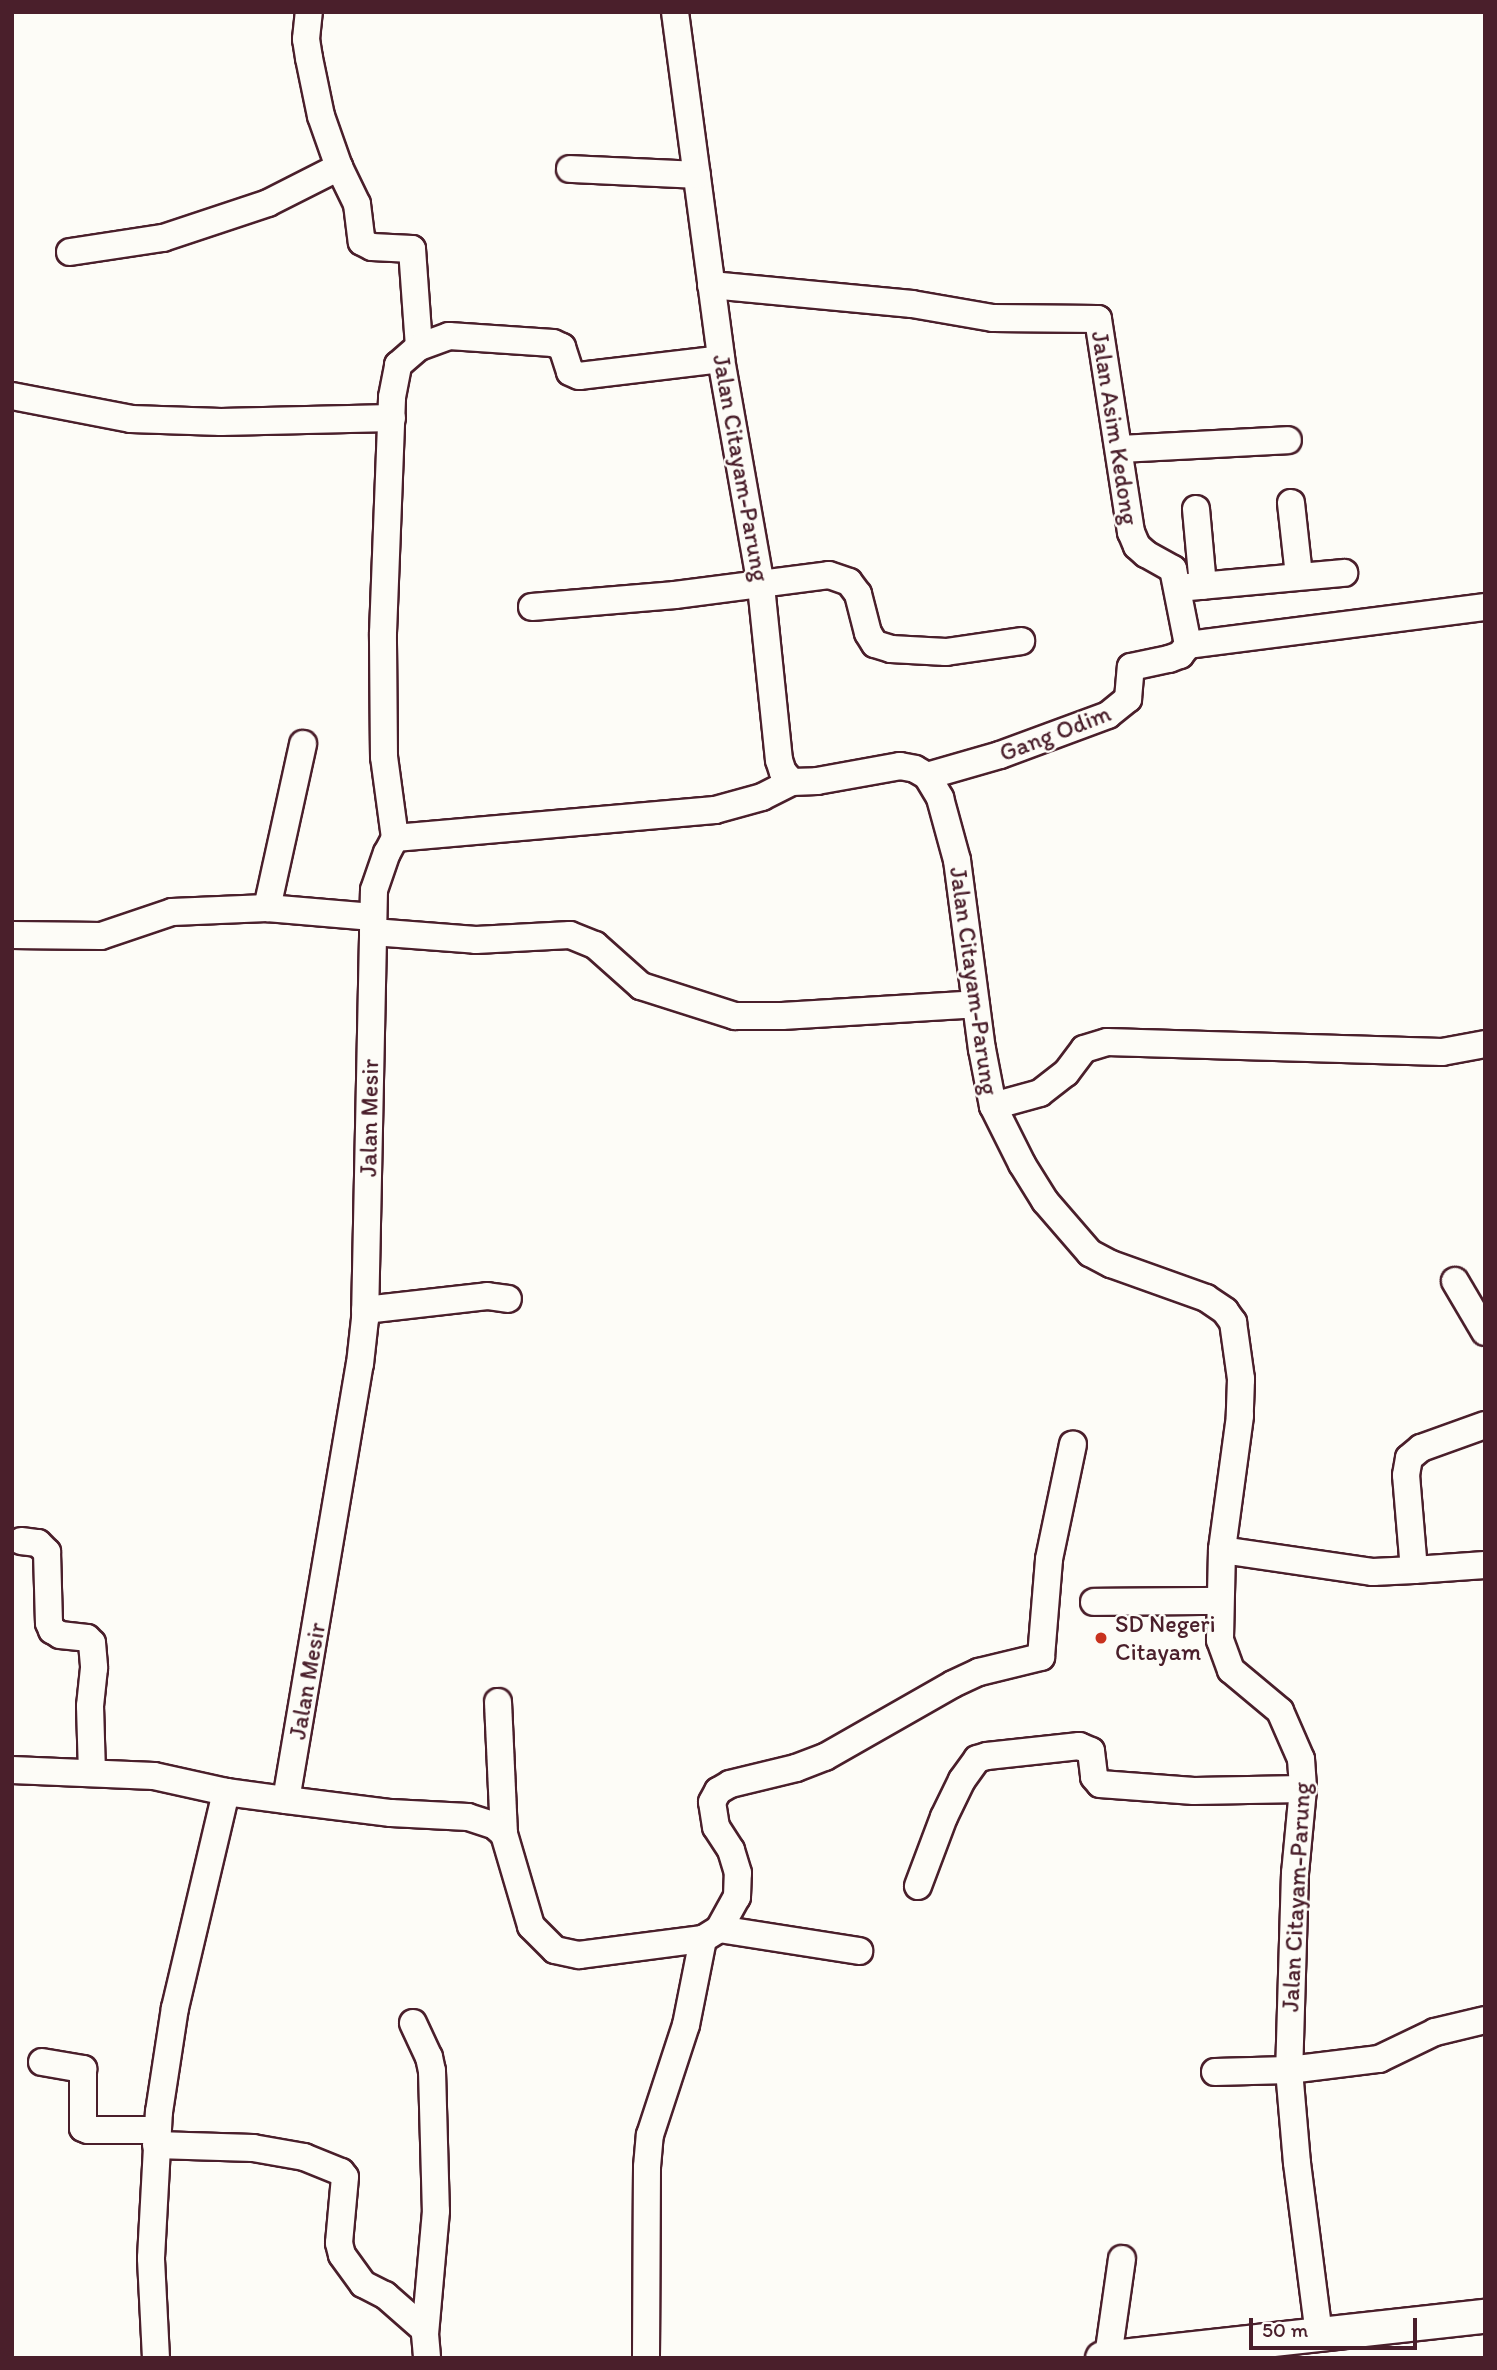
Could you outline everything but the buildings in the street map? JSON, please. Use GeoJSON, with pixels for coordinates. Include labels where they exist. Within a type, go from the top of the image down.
{"type":"FeatureCollection","features":[{"type":"Feature","properties":{"kind":"street"},"geometry":{"type":"LineString","coordinates":[[309,12],[306,39],[321,116],[339,167],[357,204],[362,242],[372,247],[412,249],[419,347]]}},
{"type":"Feature","properties":{"kind":"street","name":"Jalan Citayam-Parung"},"geometry":{"type":"LineString","coordinates":[[676,12],[721,359],[761,586],[779,760],[792,782]]}},
{"type":"Feature","properties":{"kind":"street"},"geometry":{"type":"LineString","coordinates":[[70,252],[184,231],[268,203],[339,167]]}},
{"type":"Feature","properties":{"kind":"street"},"geometry":{"type":"LineString","coordinates":[[570,169],[697,175]]}},
{"type":"Feature","properties":{"kind":"street","name":"Jalan Asim Kedong"},"geometry":{"type":"LineString","coordinates":[[711,285],[912,303],[993,318],[1098,319],[1134,539],[1146,554],[1173,569],[1190,587],[1188,645]]}},
{"type":"Feature","properties":{"kind":"street"},"geometry":{"type":"LineString","coordinates":[[721,359],[579,376],[570,372],[562,346],[553,343],[449,336],[419,347],[402,359],[394,375],[383,632],[384,757],[395,838],[715,810],[762,797],[792,782],[817,781],[900,766],[915,769],[927,776]]}},
{"type":"Feature","properties":{"kind":"street"},"geometry":{"type":"LineString","coordinates":[[12,396],[131,419],[221,422],[392,418]]}},
{"type":"Feature","properties":{"kind":"street"},"geometry":{"type":"LineString","coordinates":[[1119,449],[1288,440]]}},
{"type":"Feature","properties":{"kind":"street"},"geometry":{"type":"LineString","coordinates":[[1291,503],[1299,576]]}},
{"type":"Feature","properties":{"kind":"street"},"geometry":{"type":"LineString","coordinates":[[1196,509],[1190,587],[1344,573]]}},
{"type":"Feature","properties":{"kind":"street"},"geometry":{"type":"LineString","coordinates":[[532,607],[761,586],[829,575],[841,577],[858,594],[868,633],[875,644],[891,649],[946,652],[1021,641]]}},
{"type":"Feature","properties":{"kind":"street"},"geometry":{"type":"LineString","coordinates":[[1188,645],[1485,607]]}},
{"type":"Feature","properties":{"kind":"street","name":"Gang Odim"},"geometry":{"type":"LineString","coordinates":[[927,776],[1000,755],[1108,715],[1128,699],[1131,667],[1180,655],[1188,645]]}},
{"type":"Feature","properties":{"kind":"street"},"geometry":{"type":"LineString","coordinates":[[267,908],[303,744]]}},
{"type":"Feature","properties":{"kind":"street","name":"Jalan Citayam-Parung"},"geometry":{"type":"LineString","coordinates":[[927,776],[940,798],[957,860],[993,1106],[1045,1201],[1090,1253],[1111,1264],[1206,1298],[1225,1311],[1233,1322],[1241,1379],[1240,1416],[1222,1550],[1220,1640],[1231,1670],[1280,1712],[1301,1759],[1303,1789],[1295,1873],[1289,2070],[1297,2163],[1319,2334]]}},
{"type":"Feature","properties":{"kind":"street","name":"Jalan Mesir"},"geometry":{"type":"LineString","coordinates":[[286,1800],[352,1415],[365,1310],[374,890],[395,838]]}},
{"type":"Feature","properties":{"kind":"street"},"geometry":{"type":"LineString","coordinates":[[12,936],[88,938],[113,933],[172,912],[267,908],[476,940],[570,935],[595,945],[641,986],[735,1016],[782,1016],[976,1004]]}},
{"type":"Feature","properties":{"kind":"street"},"geometry":{"type":"LineString","coordinates":[[993,1106],[1040,1093],[1066,1073],[1084,1049],[1107,1042],[1442,1052],[1485,1044]]}},
{"type":"Feature","properties":{"kind":"street"},"geometry":{"type":"LineString","coordinates":[[1455,1282],[1485,1332]]}},
{"type":"Feature","properties":{"kind":"street"},"geometry":{"type":"LineString","coordinates":[[365,1310],[487,1296],[508,1300]]}},
{"type":"Feature","properties":{"kind":"street"},"geometry":{"type":"LineString","coordinates":[[1414,1570],[1406,1475],[1409,1458],[1421,1448],[1485,1425]]}},
{"type":"Feature","properties":{"kind":"street"},"geometry":{"type":"LineString","coordinates":[[646,2358],[647,2166],[650,2136],[686,2025],[711,1934],[737,1897],[738,1873],[731,1850],[713,1817],[712,1802],[718,1791],[730,1784],[796,1768],[825,1757],[979,1672],[1041,1657],[1049,1559],[1073,1444]]}},
{"type":"Feature","properties":{"kind":"street"},"geometry":{"type":"LineString","coordinates":[[21,1541],[38,1543],[47,1552],[48,1623],[52,1630],[60,1635],[88,1638],[92,1643],[92,1773]]}},
{"type":"Feature","properties":{"kind":"street"},"geometry":{"type":"LineString","coordinates":[[1222,1550],[1373,1572],[1485,1565]]}},
{"type":"Feature","properties":{"kind":"street"},"geometry":{"type":"LineString","coordinates":[[1094,1602],[1219,1601]]}},
{"type":"Feature","properties":{"kind":"street"},"geometry":{"type":"LineString","coordinates":[[498,1702],[504,1834],[531,1926],[555,1950],[579,1955],[711,1934],[859,1951]]}},
{"type":"Feature","properties":{"kind":"street"},"geometry":{"type":"LineString","coordinates":[[918,1886],[944,1817],[962,1780],[977,1759],[987,1756],[1079,1746],[1091,1751],[1094,1777],[1100,1784],[1194,1791],[1303,1789]]}},
{"type":"Feature","properties":{"kind":"street"},"geometry":{"type":"LineString","coordinates":[[12,1770],[154,1776],[226,1792],[286,1800],[391,1813],[468,1817],[495,1826],[504,1834]]}},
{"type":"Feature","properties":{"kind":"street"},"geometry":{"type":"LineString","coordinates":[[156,2358],[151,2258],[157,2138],[175,2008],[226,1792]]}},
{"type":"Feature","properties":{"kind":"street"},"geometry":{"type":"LineString","coordinates":[[1215,2071],[1289,2070],[1379,2059],[1435,2032],[1485,2020]]}},
{"type":"Feature","properties":{"kind":"street"},"geometry":{"type":"LineString","coordinates":[[413,2023],[429,2057],[432,2071],[436,2211],[425,2330],[427,2358]]}},
{"type":"Feature","properties":{"kind":"street"},"geometry":{"type":"LineString","coordinates":[[42,2062],[83,2069],[83,2128],[88,2130],[253,2148],[304,2157],[341,2172],[345,2177],[340,2243],[342,2255],[363,2284],[385,2295],[425,2330]]}},
{"type":"Feature","properties":{"kind":"street"},"geometry":{"type":"LineString","coordinates":[[1108,2357],[1122,2259]]}},
{"type":"Feature","properties":{"kind":"street"},"geometry":{"type":"LineString","coordinates":[[1102,2358],[1485,2316]]}},
{"type":"Feature","properties":{"kind":"place","name":"SD Negeri Citayam"},"geometry":{"type":"Point","coordinates":[1101,1638]}}]}
